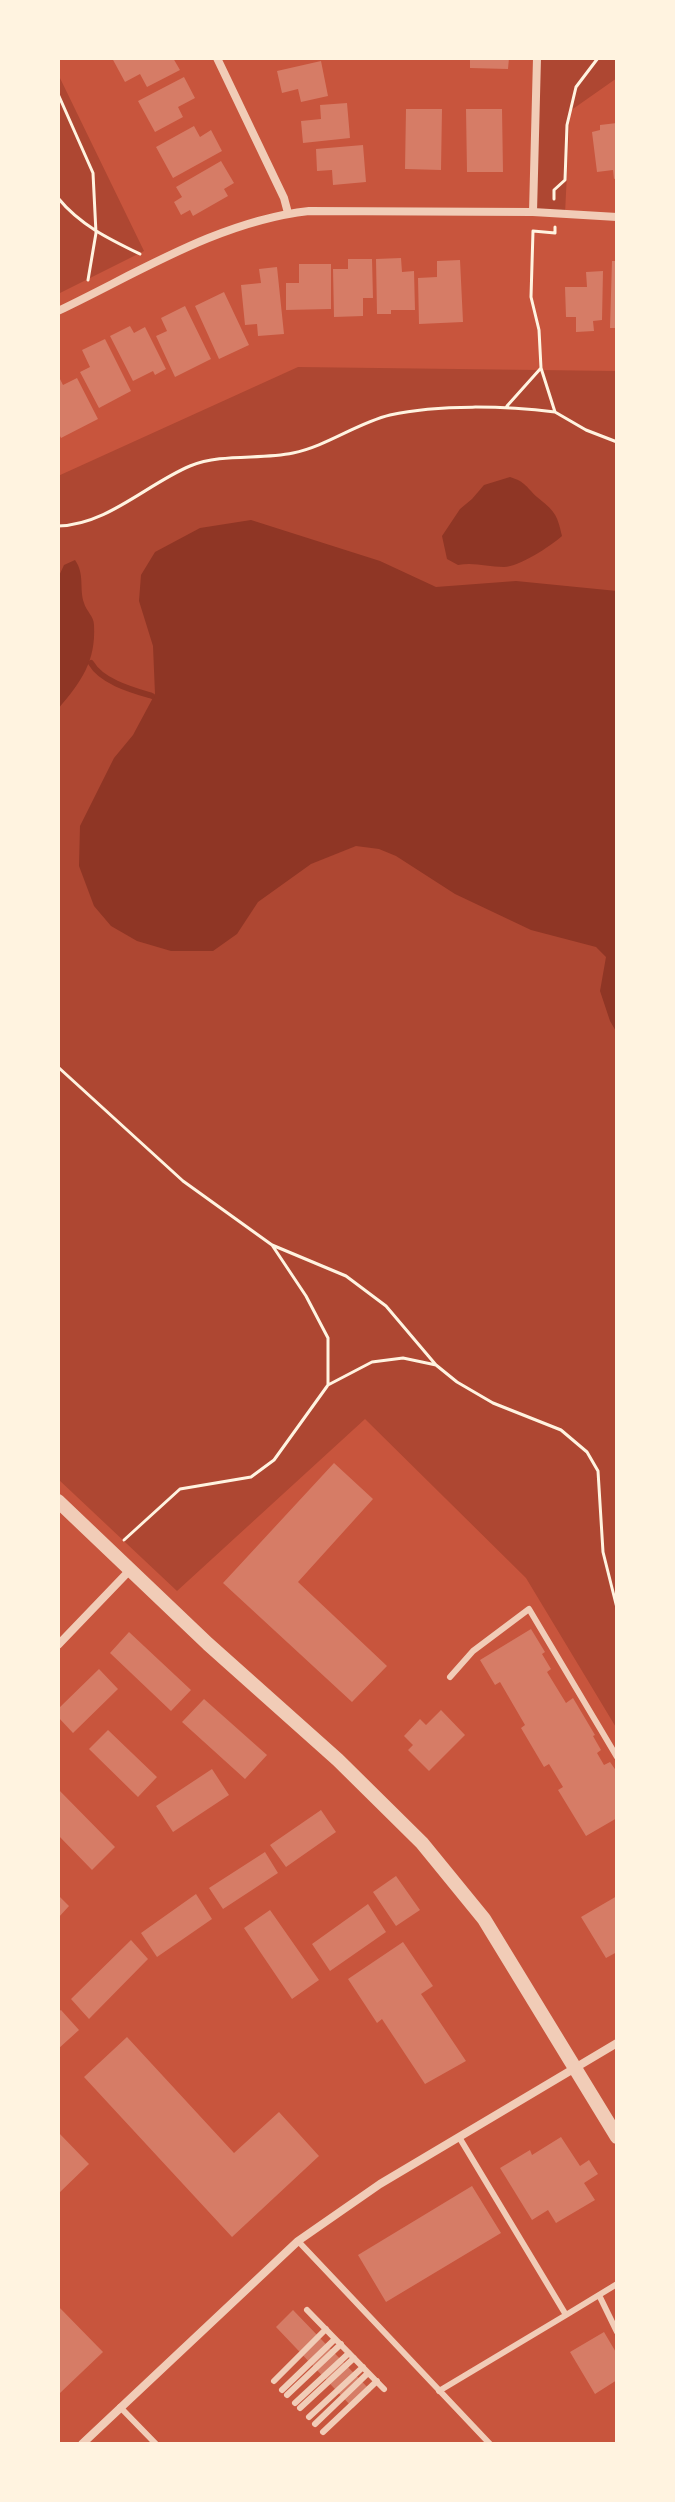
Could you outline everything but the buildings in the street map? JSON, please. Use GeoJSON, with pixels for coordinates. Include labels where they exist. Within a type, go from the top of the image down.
{"type":"FeatureCollection","features":[{"type":"Feature","properties":{"kind":"street"},"geometry":{"type":"LineString","coordinates":[[217,58],[284,198],[288,213]]}},
{"type":"Feature","properties":{"kind":"street"},"geometry":{"type":"LineString","coordinates":[[533,212],[537,58]]}},
{"type":"Feature","properties":{"kind":"street"},"geometry":{"type":"LineString","coordinates":[[58,311],[206,239],[288,213],[533,212],[617,217]]}},
{"type":"Feature","properties":{"kind":"street"},"geometry":{"type":"LineString","coordinates":[[58,1501],[110,1553],[338,1760],[422,1843],[484,1919],[617,2137]]}},
{"type":"Feature","properties":{"kind":"street"},"geometry":{"type":"LineString","coordinates":[[58,1645],[130,1570]]}},
{"type":"Feature","properties":{"kind":"street"},"geometry":{"type":"LineString","coordinates":[[82,2444],[298,2241],[348,2204],[617,2043]]}},
{"type":"Feature","properties":{"kind":"lane"},"geometry":{"type":"LineString","coordinates":[[450,1677],[473,1651],[529,1609],[617,1757]]}},
{"type":"Feature","properties":{"kind":"lane"},"geometry":{"type":"LineString","coordinates":[[459,2137],[566,2315]]}},
{"type":"Feature","properties":{"kind":"lane"},"geometry":{"type":"LineString","coordinates":[[298,2241],[490,2444]]}},
{"type":"Feature","properties":{"kind":"lane"},"geometry":{"type":"LineString","coordinates":[[439,2391],[617,2284]]}},
{"type":"Feature","properties":{"kind":"lane"},"geometry":{"type":"LineString","coordinates":[[599,2295],[617,2332]]}},
{"type":"Feature","properties":{"kind":"lane"},"geometry":{"type":"LineString","coordinates":[[307,2310],[384,2389]]}},
{"type":"Feature","properties":{"kind":"lane"},"geometry":{"type":"LineString","coordinates":[[274,2381],[326,2329]]}},
{"type":"Feature","properties":{"kind":"lane"},"geometry":{"type":"LineString","coordinates":[[285,2393],[338,2342]]}},
{"type":"Feature","properties":{"kind":"lane"},"geometry":{"type":"LineString","coordinates":[[297,2406],[352,2355]]}},
{"type":"Feature","properties":{"kind":"lane"},"geometry":{"type":"LineString","coordinates":[[309,2417],[366,2370]]}},
{"type":"Feature","properties":{"kind":"lane"},"geometry":{"type":"LineString","coordinates":[[315,2424],[366,2370]]}},
{"type":"Feature","properties":{"kind":"lane"},"geometry":{"type":"LineString","coordinates":[[323,2432],[377,2381]]}},
{"type":"Feature","properties":{"kind":"lane"},"geometry":{"type":"LineString","coordinates":[[120,2407],[156,2444]]}},
{"type":"Feature","properties":{"kind":"path"},"geometry":{"type":"LineString","coordinates":[[555,412],[541,368],[539,330],[531,297],[533,231],[555,233],[554,190],[565,180],[567,125],[576,87],[598,58]]}},
{"type":"Feature","properties":{"kind":"path"},"geometry":{"type":"LineString","coordinates":[[58,94],[93,173],[96,233],[87,280]]}},
{"type":"Feature","properties":{"kind":"path"},"geometry":{"type":"LineString","coordinates":[[58,198],[96,233],[141,255]]}},
{"type":"Feature","properties":{"kind":"path"},"geometry":{"type":"LineString","coordinates":[[507,406],[541,368]]}},
{"type":"Feature","properties":{"kind":"path"},"geometry":{"type":"LineString","coordinates":[[58,527],[86,520],[129,502],[194,464],[293,453],[389,415],[507,406],[555,412],[586,430],[617,442]]}},
{"type":"Feature","properties":{"kind":"path"},"geometry":{"type":"LineString","coordinates":[[58,1067],[183,1181],[272,1245],[346,1276],[386,1306],[436,1365],[457,1382],[493,1403],[561,1430],[587,1452],[598,1471],[603,1552],[617,1608]]}},
{"type":"Feature","properties":{"kind":"path"},"geometry":{"type":"LineString","coordinates":[[272,1245],[306,1296],[328,1338],[328,1385]]}},
{"type":"Feature","properties":{"kind":"path"},"geometry":{"type":"LineString","coordinates":[[110,1553],[180,1489],[251,1477],[274,1460],[328,1385],[372,1362],[403,1358],[436,1365]]}},
{"type":"Feature","properties":{"kind":"shaded area"},"geometry":{"type":"Polygon","coordinates":[[[537,58],[617,58],[617,78],[570,111],[565,214],[533,212],[537,58]]]}},
{"type":"Feature","properties":{"kind":"shaded area"},"geometry":{"type":"Polygon","coordinates":[[[58,74],[144,251],[58,294],[58,74]]]}},
{"type":"Feature","properties":{"kind":"shaded area"},"geometry":{"type":"Polygon","coordinates":[[[298,367],[617,371],[617,1729],[526,1578],[365,1419],[177,1591],[58,1479],[58,476],[298,367]]]}},
{"type":"Feature","properties":{"kind":"shaded area"},"geometry":{"type":"Polygon","coordinates":[[[510,477],[523,483],[551,509],[562,536],[534,555],[510,566],[458,565],[447,559],[442,536],[460,509],[484,485],[510,477]]]}},
{"type":"Feature","properties":{"kind":"shaded area"},"geometry":{"type":"Polygon","coordinates":[[[251,520],[380,561],[436,587],[516,581],[617,591],[617,1033],[600,991],[606,957],[596,947],[531,930],[455,894],[396,856],[379,849],[356,846],[311,864],[258,902],[237,934],[213,951],[171,951],[137,941],[111,926],[94,906],[79,866],[80,826],[114,758],[133,735],[155,694],[153,646],[139,601],[141,575],[155,552],[200,528],[251,520]]]}},
{"type":"Feature","properties":{"kind":"shaded area"},"geometry":{"type":"Polygon","coordinates":[[[75,560],[80,571],[84,603],[94,622],[94,638],[85,671],[58,709],[58,578],[64,565],[75,560]]]}},
{"type":"Feature","properties":{"kind":"waterway"},"geometry":{"type":"LineString","coordinates":[[91,663],[110,680],[152,696]]}}]}
